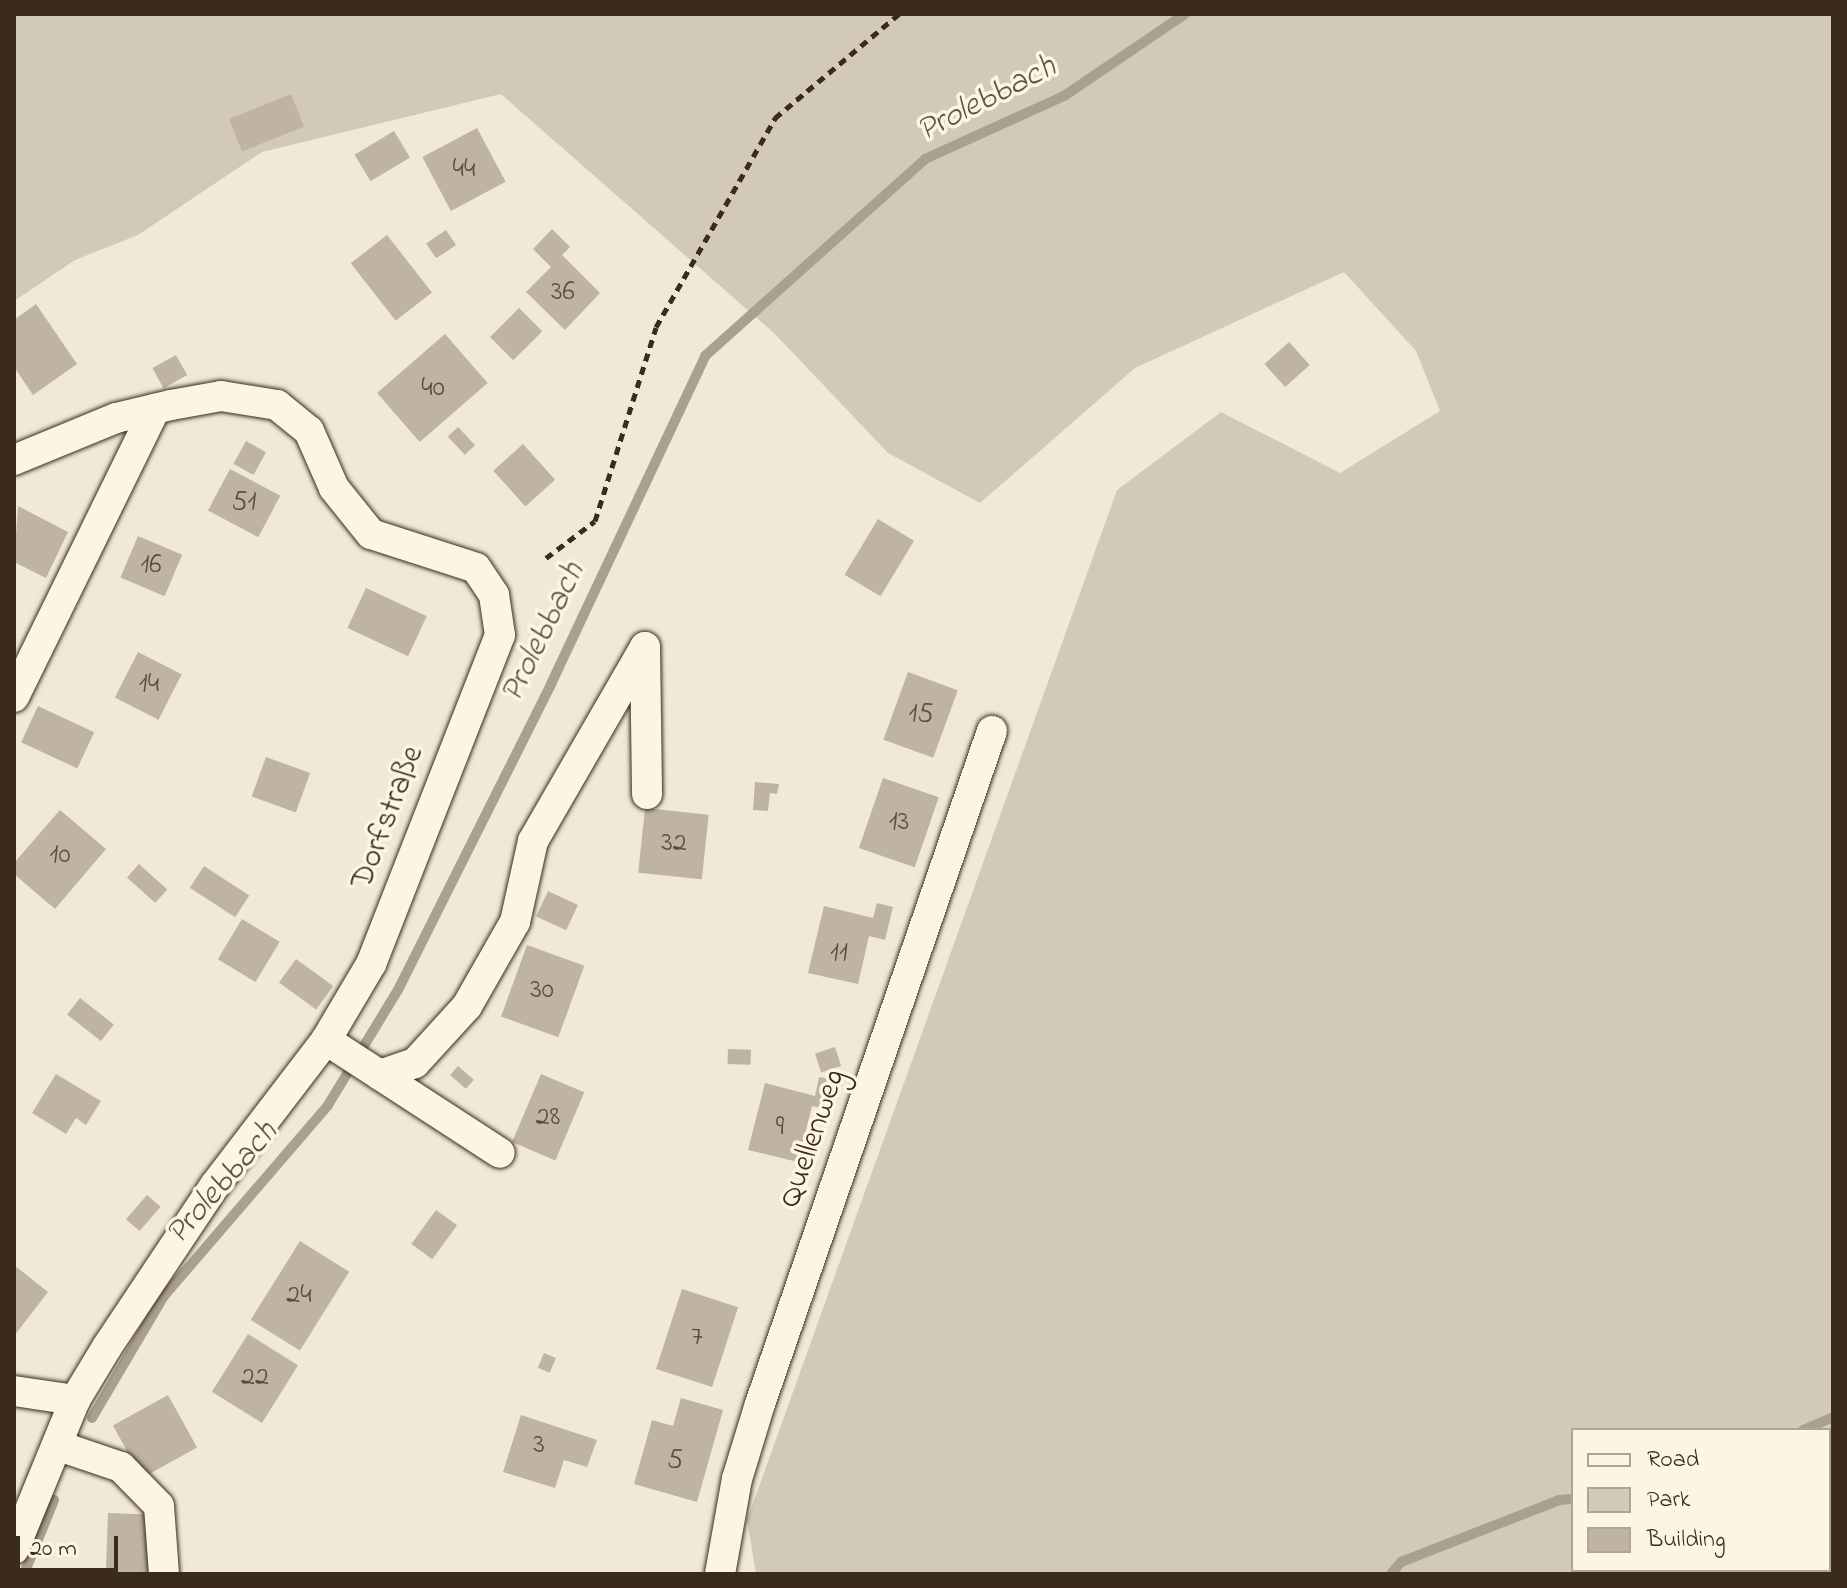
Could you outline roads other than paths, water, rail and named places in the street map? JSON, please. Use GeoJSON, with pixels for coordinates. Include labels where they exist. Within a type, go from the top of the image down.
{"type":"FeatureCollection","features":[{"type":"Feature","properties":{"kind":"street","name":"Dorfstraße"},"geometry":{"type":"LineString","coordinates":[[14,460],[116,418],[155,409],[221,396],[277,405],[309,431],[334,488],[371,534],[476,568],[494,595],[500,635],[371,964],[334,1047],[215,1185],[75,1400],[59,1446],[14,1549]]}},
{"type":"Feature","properties":{"kind":"street"},"geometry":{"type":"LineString","coordinates":[[14,697],[155,409]]}},
{"type":"Feature","properties":{"kind":"street"},"geometry":{"type":"LineString","coordinates":[[380,1075],[415,1063],[467,1006],[515,922],[533,841],[589,753],[625,674],[645,647],[647,794]]}},
{"type":"Feature","properties":{"kind":"street","name":"Quellenweg"},"geometry":{"type":"LineString","coordinates":[[720,1574],[737,1479],[760,1404],[992,731]]}},
{"type":"Feature","properties":{"kind":"street"},"geometry":{"type":"LineString","coordinates":[[334,1047],[500,1153]]}},
{"type":"Feature","properties":{"kind":"street"},"geometry":{"type":"LineString","coordinates":[[14,1391],[75,1400]]}},
{"type":"Feature","properties":{"kind":"street"},"geometry":{"type":"LineString","coordinates":[[59,1446],[121,1467],[159,1506],[164,1574]]}},
{"type":"Feature","properties":{"kind":"waterway","name":"Prolebbach"},"geometry":{"type":"LineString","coordinates":[[92,1418],[164,1296],[328,1105],[398,990],[551,684],[705,356],[925,159],[1064,96],[1185,14]]}},
{"type":"Feature","properties":{"kind":"waterway"},"geometry":{"type":"LineString","coordinates":[[1808,1428],[1833,1417]]}},
{"type":"Feature","properties":{"kind":"waterway"},"geometry":{"type":"LineString","coordinates":[[1391,1574],[1401,1562],[1559,1500],[1571,1499]]}},
{"type":"Feature","properties":{"kind":"waterway","name":"Prolebbach"},"geometry":{"type":"LineString","coordinates":[[24,1574],[54,1500]]}}]}
